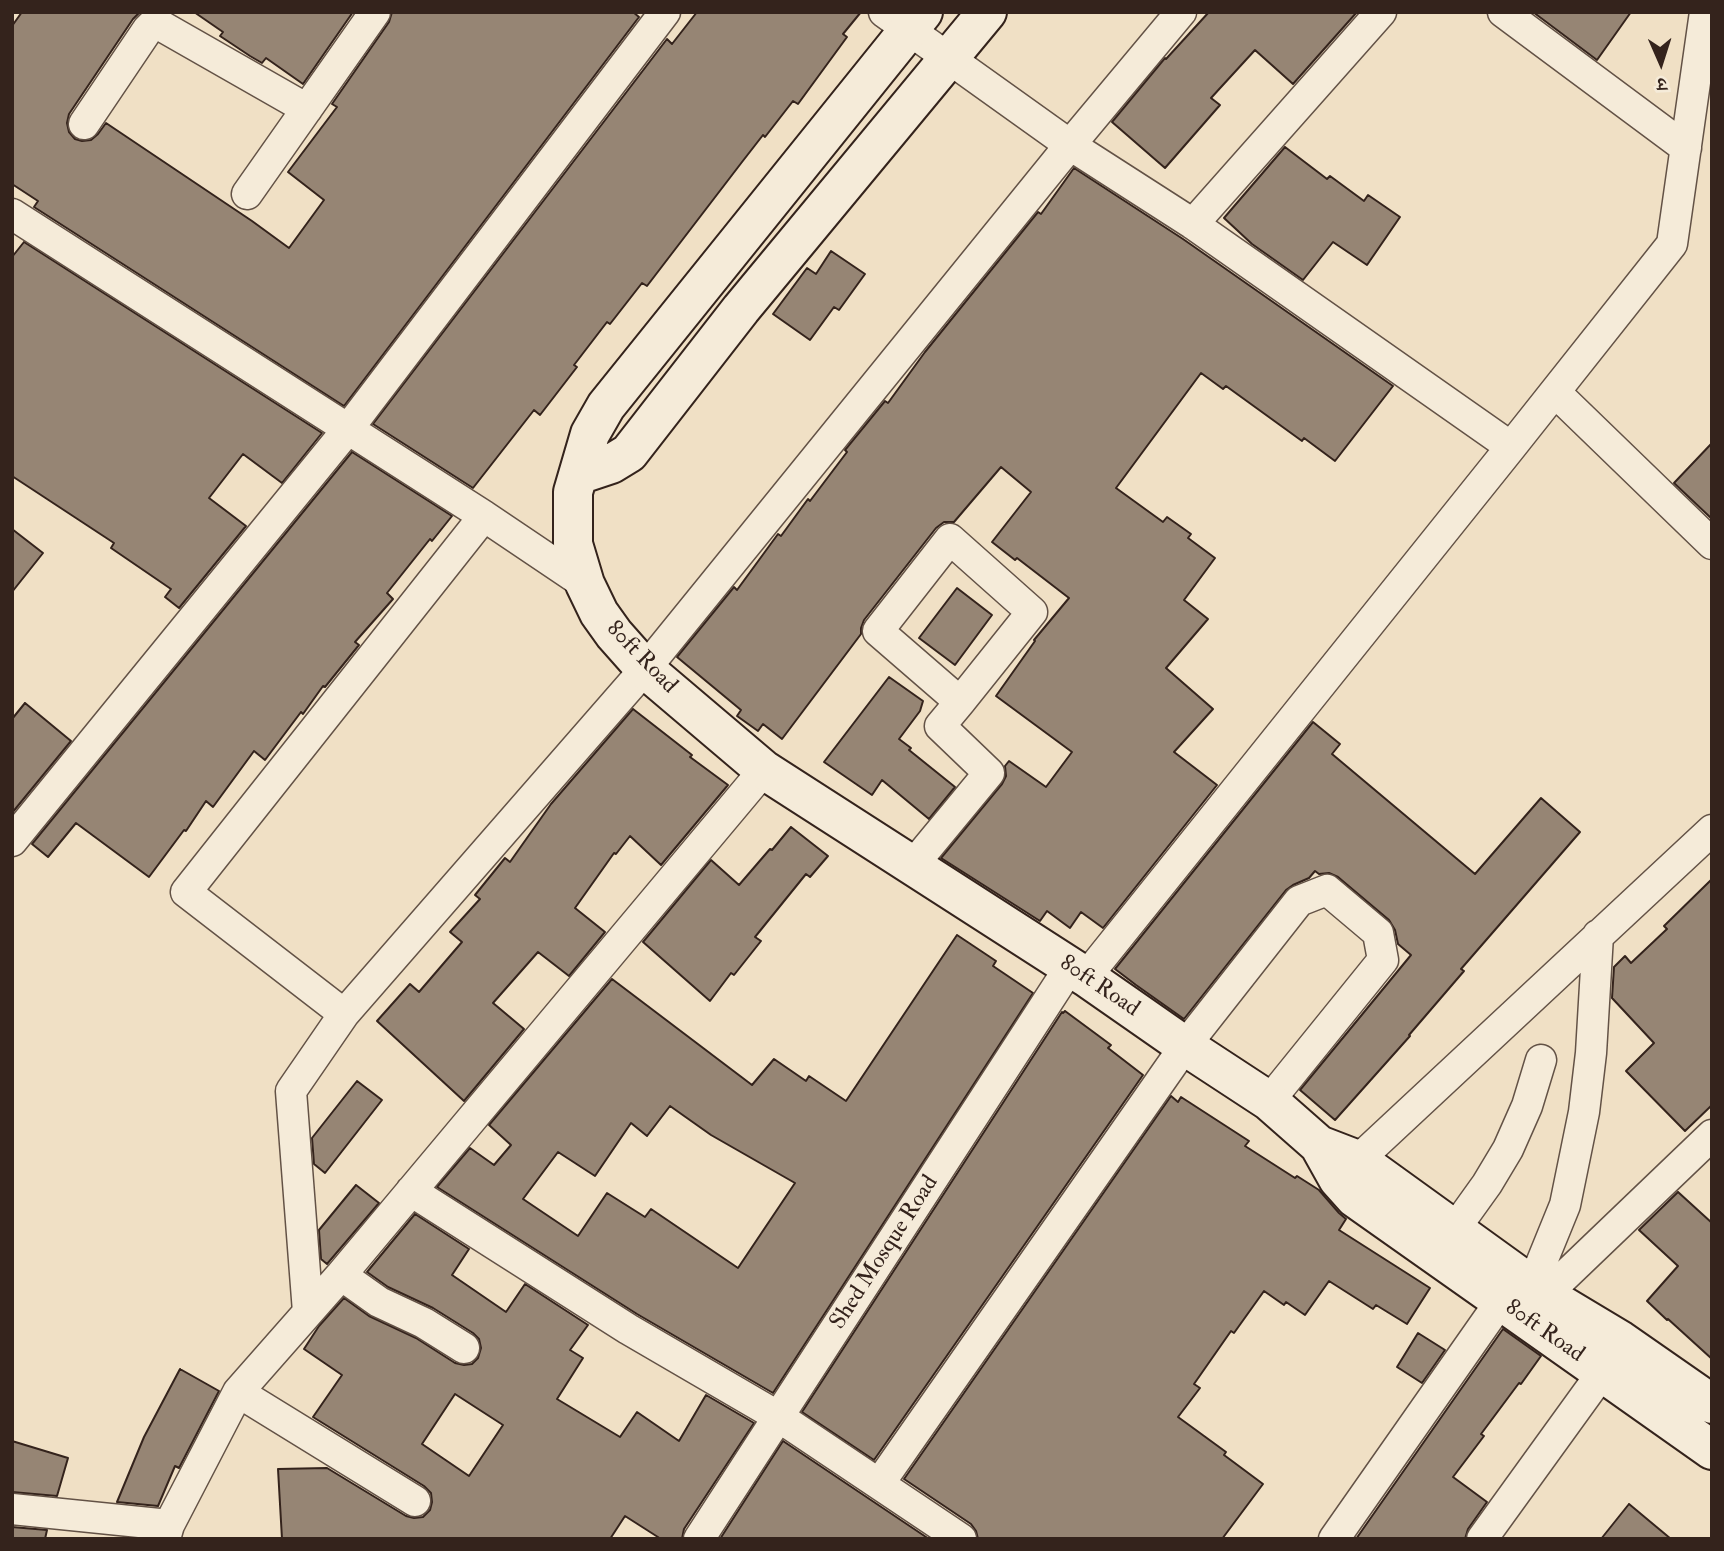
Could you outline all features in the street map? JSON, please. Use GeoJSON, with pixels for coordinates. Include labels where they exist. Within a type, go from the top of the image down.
{"type":"FeatureCollection","features":[{"type":"Feature","properties":{"kind":"main road"},"geometry":{"type":"LineString","coordinates":[[578,475],[611,464],[629,453],[741,309],[987,12]]}},
{"type":"Feature","properties":{"kind":"main road","name":"80ft Road"},"geometry":{"type":"LineString","coordinates":[[905,18],[606,406],[590,435],[573,492],[573,544],[585,584],[599,613],[614,635],[645,669],[764,770],[1078,972],[1269,1101],[1319,1145],[1338,1179],[1355,1198],[1524,1290],[1602,1373],[1712,1450]]}},
{"type":"Feature","properties":{"kind":"main road"},"geometry":{"type":"LineString","coordinates":[[1319,1145],[1358,1160],[1454,1230],[1524,1290],[1620,1340],[1712,1404]]}},
{"type":"Feature","properties":{"kind":"street"},"geometry":{"type":"LineString","coordinates":[[247,194],[375,12]]}},
{"type":"Feature","properties":{"kind":"street"},"geometry":{"type":"LineString","coordinates":[[12,841],[348,429],[665,12]]}},
{"type":"Feature","properties":{"kind":"street"},"geometry":{"type":"LineString","coordinates":[[308,1312],[291,1091],[344,1014],[645,669],[1181,12]]}},
{"type":"Feature","properties":{"kind":"street"},"geometry":{"type":"LineString","coordinates":[[1193,224],[1381,12]]}},
{"type":"Feature","properties":{"kind":"street"},"geometry":{"type":"LineString","coordinates":[[1503,12],[1686,148]]}},
{"type":"Feature","properties":{"kind":"street","name":"Shed Mosque Road"},"geometry":{"type":"LineString","coordinates":[[699,1539],[1078,972],[1511,447],[1672,244],[1705,12]]}},
{"type":"Feature","properties":{"kind":"street"},"geometry":{"type":"LineString","coordinates":[[905,18],[949,58],[1070,145],[1193,224],[1511,447]]}},
{"type":"Feature","properties":{"kind":"street"},"geometry":{"type":"LineString","coordinates":[[84,124],[148,29],[158,24],[307,109]]}},
{"type":"Feature","properties":{"kind":"street"},"geometry":{"type":"LineString","coordinates":[[15,222],[348,429],[585,584]]}},
{"type":"Feature","properties":{"kind":"street"},"geometry":{"type":"LineString","coordinates":[[1555,392],[1712,544]]}},
{"type":"Feature","properties":{"kind":"street"},"geometry":{"type":"LineString","coordinates":[[344,1014],[186,892],[484,516]]}},
{"type":"Feature","properties":{"kind":"street"},"geometry":{"type":"LineString","coordinates":[[913,865],[989,773],[940,726],[960,702],[1032,612],[950,539],[878,631],[960,702]]}},
{"type":"Feature","properties":{"kind":"street"},"geometry":{"type":"LineString","coordinates":[[12,1509],[167,1532],[237,1392],[341,1275],[764,770]]}},
{"type":"Feature","properties":{"kind":"street"},"geometry":{"type":"LineString","coordinates":[[1358,1160],[1712,830]]}},
{"type":"Feature","properties":{"kind":"street"},"geometry":{"type":"LineString","coordinates":[[879,1484],[1185,1046],[1298,901],[1327,890],[1378,933],[1383,960],[1269,1101]]}},
{"type":"Feature","properties":{"kind":"street"},"geometry":{"type":"LineString","coordinates":[[1334,1539],[1524,1290],[1565,1205],[1584,1112],[1591,1053],[1598,935]]}},
{"type":"Feature","properties":{"kind":"street"},"geometry":{"type":"LineString","coordinates":[[1454,1230],[1508,1149],[1527,1106],[1541,1060]]}},
{"type":"Feature","properties":{"kind":"street"},"geometry":{"type":"LineString","coordinates":[[1524,1290],[1712,1135]]}},
{"type":"Feature","properties":{"kind":"street"},"geometry":{"type":"LineString","coordinates":[[411,1191],[628,1329],[779,1417],[961,1539]]}},
{"type":"Feature","properties":{"kind":"street"},"geometry":{"type":"LineString","coordinates":[[341,1275],[379,1302],[424,1323],[464,1348]]}},
{"type":"Feature","properties":{"kind":"street"},"geometry":{"type":"LineString","coordinates":[[1482,1539],[1602,1373]]}},
{"type":"Feature","properties":{"kind":"street"},"geometry":{"type":"LineString","coordinates":[[237,1392],[415,1501]]}},
{"type":"Feature","properties":{"kind":"building"},"geometry":{"type":"Polygon","coordinates":[[[22,12],[140,12],[69,114],[69,132],[75,139],[91,140],[106,123],[289,248],[324,200],[288,172],[337,107],[332,104],[389,22],[392,12],[633,12],[639,17],[344,406],[34,207],[38,201],[12,184],[12,26],[22,12]]]}},
{"type":"Feature","properties":{"kind":"building"},"geometry":{"type":"Polygon","coordinates":[[[194,12],[353,12],[303,84],[266,58],[262,63],[250,56],[220,36],[223,32],[194,12]]]}},
{"type":"Feature","properties":{"kind":"building"},"geometry":{"type":"Polygon","coordinates":[[[697,12],[861,12],[843,34],[847,37],[798,104],[793,101],[765,137],[763,135],[647,286],[642,283],[610,324],[607,322],[540,415],[534,410],[473,488],[373,424],[667,39],[672,44],[697,12]]]}},
{"type":"Feature","properties":{"kind":"building"},"geometry":{"type":"Polygon","coordinates":[[[1209,12],[1357,12],[1293,84],[1255,50],[1211,98],[1220,105],[1165,168],[1112,122],[1165,58],[1209,12]]]}},
{"type":"Feature","properties":{"kind":"building"},"geometry":{"type":"Polygon","coordinates":[[[1533,12],[1631,12],[1597,60],[1533,12]]]}},
{"type":"Feature","properties":{"kind":"building"},"geometry":{"type":"Polygon","coordinates":[[[1285,147],[1327,179],[1330,176],[1364,201],[1368,195],[1400,217],[1367,265],[1333,242],[1303,280],[1252,244],[1224,218],[1285,147]]]}},
{"type":"Feature","properties":{"kind":"building"},"geometry":{"type":"Polygon","coordinates":[[[1074,168],[1183,239],[1393,386],[1335,461],[1304,438],[1302,441],[1226,386],[1223,389],[1201,373],[1116,488],[1163,522],[1167,517],[1191,534],[1188,538],[1215,558],[1184,600],[1208,619],[1166,668],[1213,709],[1174,752],[1217,785],[1103,928],[1081,912],[1070,928],[1047,911],[1040,921],[941,858],[1002,784],[1006,776],[1005,766],[1009,761],[1046,787],[1072,752],[996,696],[1034,640],[1069,598],[992,542],[1031,492],[1001,467],[954,522],[944,522],[936,528],[864,620],[861,634],[782,739],[763,724],[758,731],[737,716],[741,710],[677,657],[734,587],[737,590],[778,534],[781,536],[808,499],[810,501],[847,452],[845,450],[885,401],[888,403],[925,352],[1038,212],[1041,214],[1074,168]]]}},
{"type":"Feature","properties":{"kind":"building"},"geometry":{"type":"Polygon","coordinates":[[[24,242],[322,433],[282,483],[243,454],[209,498],[246,526],[179,608],[165,597],[171,589],[111,548],[114,543],[12,476],[12,257],[24,242]]]}},
{"type":"Feature","properties":{"kind":"building"},"geometry":{"type":"Polygon","coordinates":[[[831,251],[865,274],[839,310],[834,307],[810,340],[773,314],[807,268],[816,274],[831,251]]]}},
{"type":"Feature","properties":{"kind":"building"},"geometry":{"type":"Polygon","coordinates":[[[1712,443],[1712,519],[1674,483],[1712,443]]]}},
{"type":"Feature","properties":{"kind":"building"},"geometry":{"type":"Polygon","coordinates":[[[352,452],[452,516],[387,593],[393,599],[355,642],[359,645],[325,687],[323,686],[303,714],[301,712],[265,760],[254,751],[213,807],[206,801],[149,877],[76,823],[48,857],[32,844],[352,452]]]}},
{"type":"Feature","properties":{"kind":"building"},"geometry":{"type":"Polygon","coordinates":[[[12,529],[43,553],[12,592],[12,529]]]}},
{"type":"Feature","properties":{"kind":"building"},"geometry":{"type":"Polygon","coordinates":[[[957,588],[992,615],[955,665],[919,638],[957,588]]]}},
{"type":"Feature","properties":{"kind":"building"},"geometry":{"type":"Polygon","coordinates":[[[889,677],[923,701],[920,711],[899,739],[955,787],[929,819],[882,780],[872,795],[824,762],[889,677]]]}},
{"type":"Feature","properties":{"kind":"building"},"geometry":{"type":"Polygon","coordinates":[[[25,703],[71,741],[12,813],[12,719],[25,703]]]}},
{"type":"Feature","properties":{"kind":"building"},"geometry":{"type":"Polygon","coordinates":[[[633,709],[728,785],[661,865],[630,836],[616,854],[614,853],[575,908],[605,932],[569,976],[538,952],[493,1003],[524,1029],[464,1101],[377,1021],[410,984],[419,992],[462,942],[450,932],[480,899],[475,895],[505,858],[510,862],[551,804],[633,709]]]}},
{"type":"Feature","properties":{"kind":"building"},"geometry":{"type":"Polygon","coordinates":[[[1313,722],[1340,744],[1332,754],[1475,874],[1541,798],[1580,832],[1461,969],[1464,971],[1410,1036],[1335,1120],[1300,1090],[1411,955],[1398,944],[1395,930],[1389,920],[1338,877],[1315,871],[1309,878],[1286,890],[1184,1019],[1115,969],[1313,722]]]}},
{"type":"Feature","properties":{"kind":"building"},"geometry":{"type":"Polygon","coordinates":[[[791,827],[828,856],[810,877],[806,874],[755,937],[761,941],[734,975],[731,973],[710,1001],[643,942],[711,860],[739,885],[791,827]]]}},
{"type":"Feature","properties":{"kind":"building"},"geometry":{"type":"Polygon","coordinates":[[[1712,879],[1712,1105],[1685,1131],[1626,1071],[1654,1043],[1612,998],[1614,967],[1625,956],[1631,963],[1667,929],[1664,926],[1712,879]]]}},
{"type":"Feature","properties":{"kind":"building"},"geometry":{"type":"Polygon","coordinates":[[[957,935],[996,961],[993,966],[1033,993],[773,1393],[637,1314],[437,1187],[470,1148],[494,1165],[511,1145],[489,1125],[612,979],[752,1085],[774,1059],[806,1081],[809,1076],[846,1101],[957,935]],[[670,1106],[647,1136],[631,1123],[595,1176],[558,1152],[523,1199],[578,1236],[607,1193],[645,1217],[651,1209],[738,1268],[795,1183],[711,1135],[670,1106]]]}},
{"type":"Feature","properties":{"kind":"building"},"geometry":{"type":"Polygon","coordinates":[[[1065,1011],[1111,1045],[1108,1048],[1143,1075],[874,1460],[802,1412],[1065,1011]]]}},
{"type":"Feature","properties":{"kind":"building"},"geometry":{"type":"Polygon","coordinates":[[[357,1081],[382,1100],[325,1173],[314,1164],[312,1138],[357,1081]]]}},
{"type":"Feature","properties":{"kind":"building"},"geometry":{"type":"Polygon","coordinates":[[[1171,1096],[1178,1102],[1181,1097],[1249,1141],[1245,1146],[1319,1190],[1346,1219],[1339,1230],[1430,1288],[1407,1324],[1376,1305],[1373,1309],[1329,1281],[1305,1315],[1264,1291],[1234,1333],[1231,1331],[1194,1384],[1200,1388],[1178,1417],[1226,1452],[1224,1455],[1263,1484],[1222,1539],[978,1539],[971,1524],[904,1479],[1171,1096]]]}},
{"type":"Feature","properties":{"kind":"building"},"geometry":{"type":"Polygon","coordinates":[[[356,1185],[379,1203],[327,1264],[321,1259],[319,1230],[356,1185]]]}},
{"type":"Feature","properties":{"kind":"building"},"geometry":{"type":"Polygon","coordinates":[[[1678,1192],[1712,1223],[1712,1359],[1647,1301],[1678,1266],[1639,1230],[1678,1192]]]}},
{"type":"Feature","properties":{"kind":"building"},"geometry":{"type":"Polygon","coordinates":[[[415,1214],[469,1249],[452,1275],[506,1312],[525,1284],[588,1325],[570,1350],[583,1358],[557,1399],[620,1437],[637,1412],[679,1441],[706,1395],[754,1423],[684,1529],[682,1539],[661,1539],[625,1516],[610,1539],[282,1539],[278,1469],[327,1468],[406,1516],[423,1517],[430,1510],[431,1493],[424,1486],[313,1417],[342,1375],[304,1349],[319,1326],[344,1298],[369,1316],[416,1338],[455,1363],[472,1364],[478,1358],[481,1348],[479,1339],[433,1308],[388,1287],[367,1272],[415,1214]],[[455,1394],[422,1444],[469,1476],[503,1425],[455,1394]]]}},
{"type":"Feature","properties":{"kind":"building"},"geometry":{"type":"Polygon","coordinates":[[[1503,1329],[1541,1356],[1481,1434],[1484,1436],[1453,1477],[1487,1502],[1468,1529],[1465,1539],[1356,1539],[1503,1329]]]}},
{"type":"Feature","properties":{"kind":"building"},"geometry":{"type":"Polygon","coordinates":[[[1418,1333],[1445,1350],[1422,1383],[1397,1367],[1418,1333]]]}},
{"type":"Feature","properties":{"kind":"building"},"geometry":{"type":"Polygon","coordinates":[[[180,1369],[219,1391],[179,1468],[175,1466],[158,1506],[117,1502],[144,1437],[180,1369]]]}},
{"type":"Feature","properties":{"kind":"building"},"geometry":{"type":"Polygon","coordinates":[[[12,1441],[68,1458],[57,1496],[12,1492],[12,1441]]]}},
{"type":"Feature","properties":{"kind":"building"},"geometry":{"type":"Polygon","coordinates":[[[783,1441],[929,1539],[720,1539],[783,1441]]]}},
{"type":"Feature","properties":{"kind":"building"},"geometry":{"type":"Polygon","coordinates":[[[1629,1504],[1671,1539],[1601,1539],[1629,1504]]]}},
{"type":"Feature","properties":{"kind":"building"},"geometry":{"type":"Polygon","coordinates":[[[12,1527],[47,1530],[45,1539],[12,1539],[12,1527]]]}}]}
